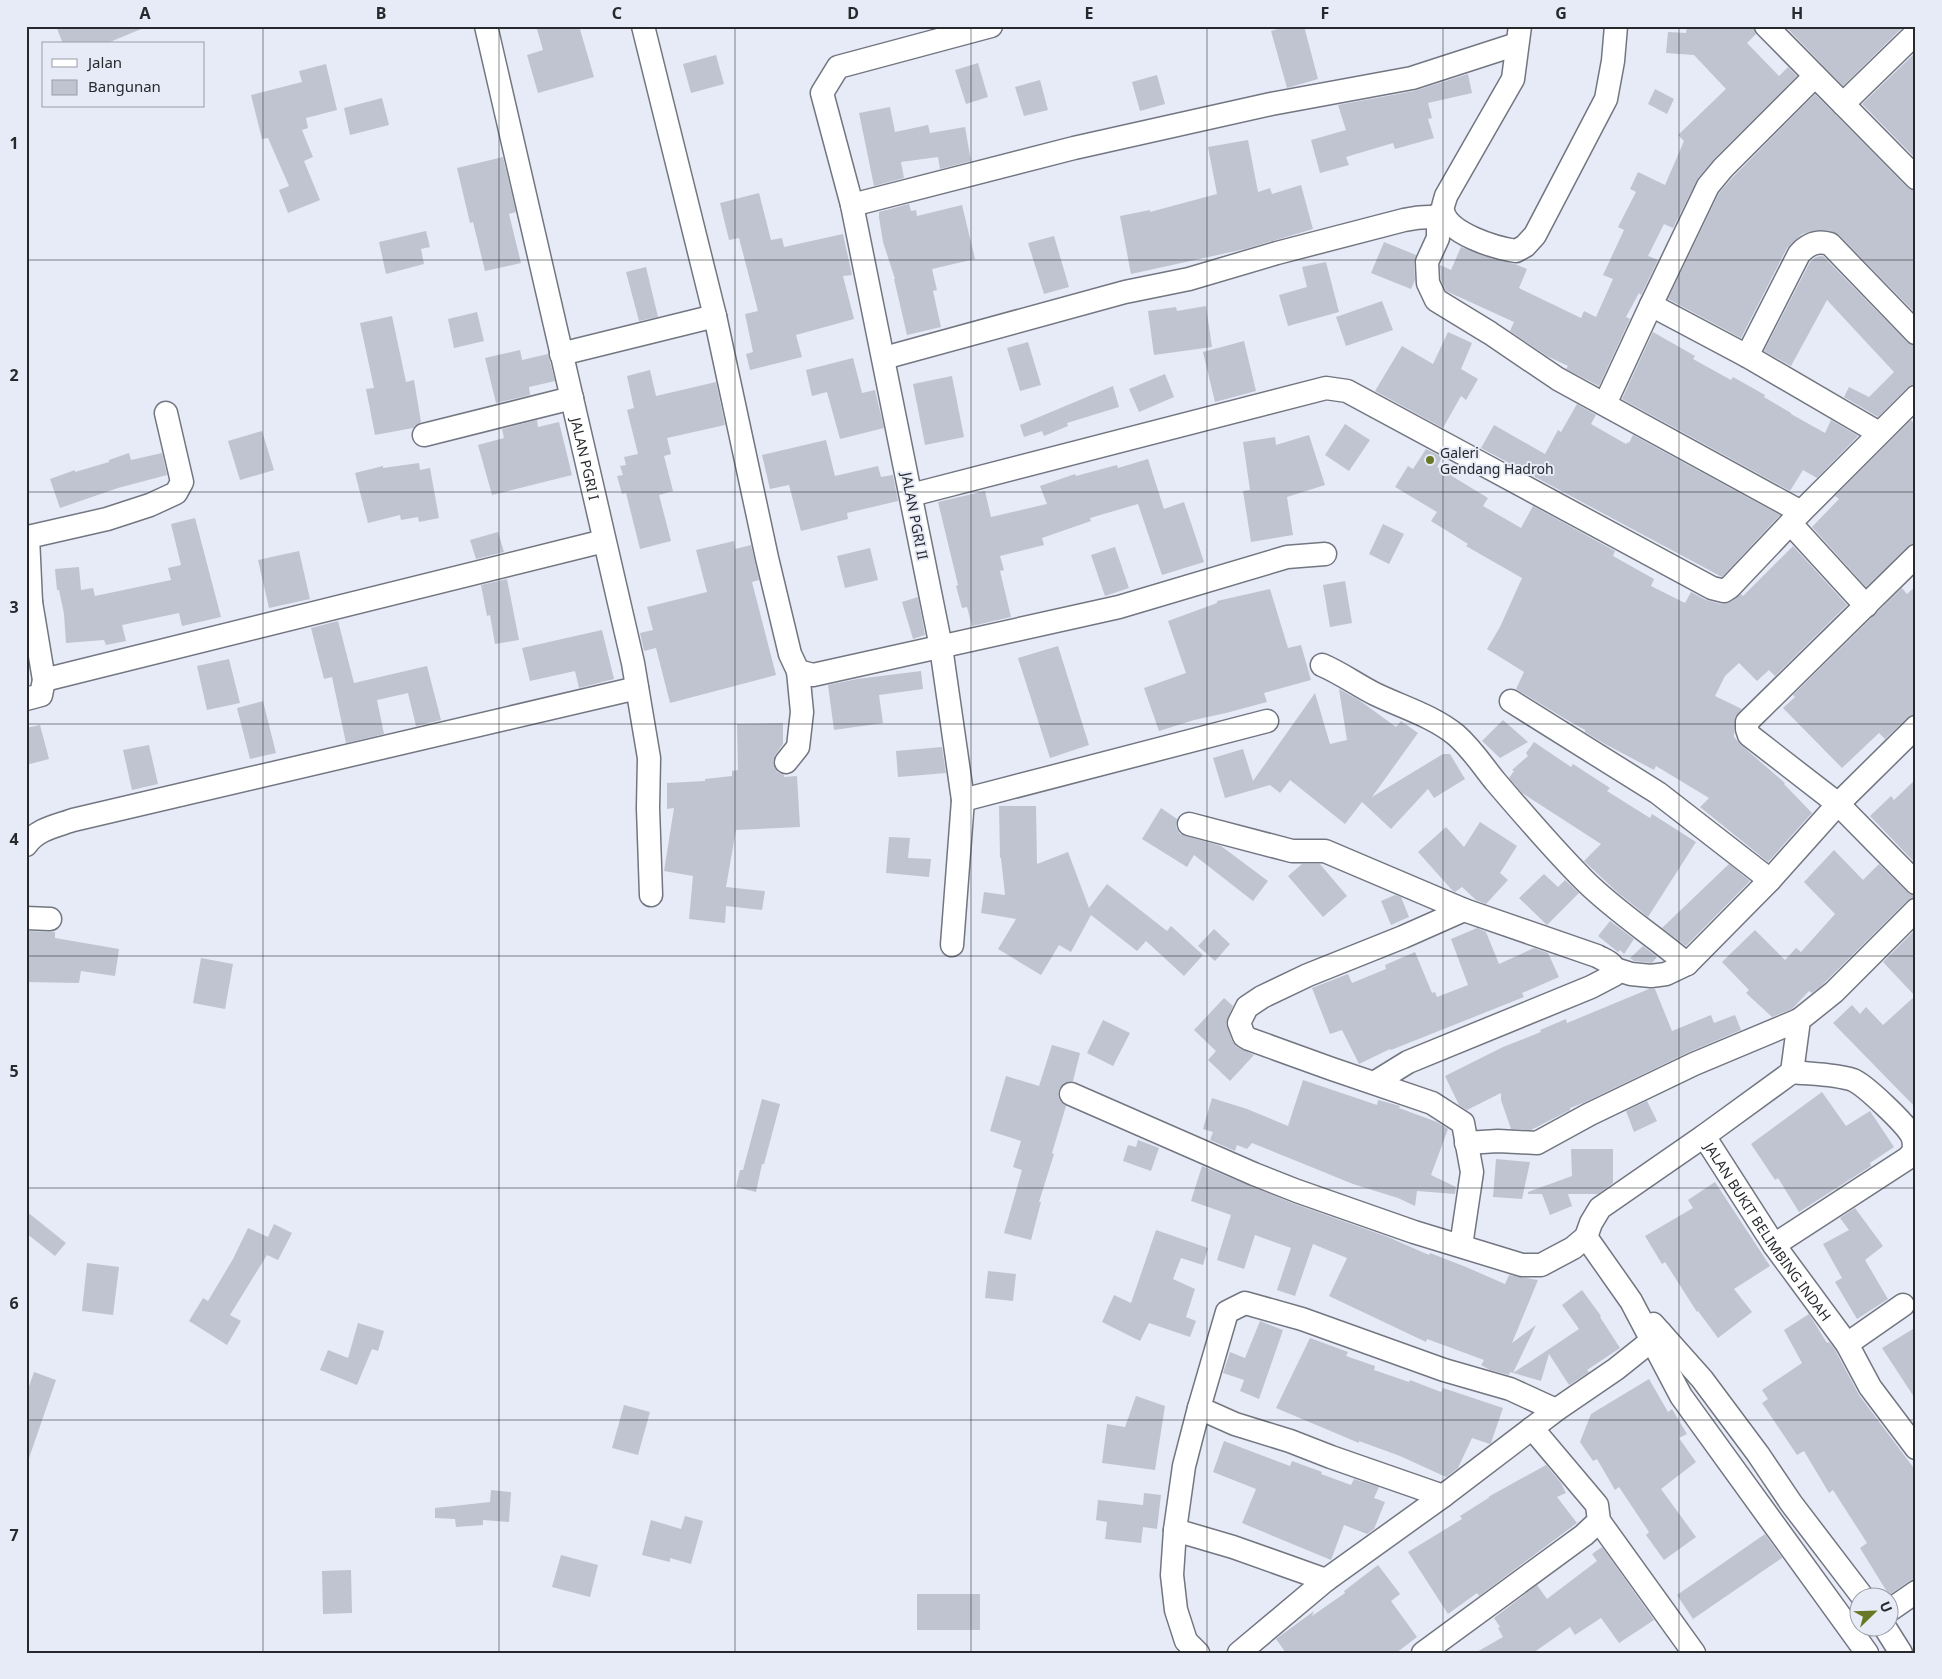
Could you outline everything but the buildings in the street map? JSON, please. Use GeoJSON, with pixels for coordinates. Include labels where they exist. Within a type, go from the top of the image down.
{"type":"FeatureCollection","features":[{"type":"Feature","properties":{"kind":"street","name":"JALAN PGRI I"},"geometry":{"type":"LineString","coordinates":[[486,26],[633,663],[649,758],[648,808],[651,895]]}},
{"type":"Feature","properties":{"kind":"street"},"geometry":{"type":"LineString","coordinates":[[643,26],[715,316],[767,558],[790,654],[798,671],[802,712],[798,747],[786,762]]}},
{"type":"Feature","properties":{"kind":"street","name":"JALAN PGRI II"},"geometry":{"type":"LineString","coordinates":[[952,946],[963,800],[941,647],[852,205],[822,92],[838,67],[990,26]]}},
{"type":"Feature","properties":{"kind":"street"},"geometry":{"type":"LineString","coordinates":[[884,358],[1125,292],[1189,279],[1277,253],[1404,220],[1440,217],[1456,230],[1498,248],[1516,251],[1525,246],[1535,235],[1606,99],[1613,62],[1616,26]]}},
{"type":"Feature","properties":{"kind":"street"},"geometry":{"type":"LineString","coordinates":[[1766,26],[1916,178]]}},
{"type":"Feature","properties":{"kind":"street"},"geometry":{"type":"LineString","coordinates":[[1843,104],[1916,33]]}},
{"type":"Feature","properties":{"kind":"street"},"geometry":{"type":"LineString","coordinates":[[852,205],[1074,148],[1271,104],[1412,78],[1519,35],[1513,79],[1446,196],[1438,226],[1438,238],[1427,262],[1428,283],[1436,300],[1490,333],[1558,379],[1605,404],[1796,518],[1866,606]]}},
{"type":"Feature","properties":{"kind":"street"},"geometry":{"type":"LineString","coordinates":[[1605,404],[1708,186],[1723,168],[1815,76]]}},
{"type":"Feature","properties":{"kind":"street"},"geometry":{"type":"LineString","coordinates":[[1747,356],[1799,254],[1805,247],[1813,243],[1830,244],[1916,333]]}},
{"type":"Feature","properties":{"kind":"street"},"geometry":{"type":"LineString","coordinates":[[1651,305],[1747,356],[1879,433]]}},
{"type":"Feature","properties":{"kind":"street"},"geometry":{"type":"LineString","coordinates":[[561,354],[715,316]]}},
{"type":"Feature","properties":{"kind":"street"},"geometry":{"type":"LineString","coordinates":[[911,495],[1326,388],[1347,391],[1719,591],[1724,591],[1916,397]]}},
{"type":"Feature","properties":{"kind":"street"},"geometry":{"type":"LineString","coordinates":[[424,435],[572,398]]}},
{"type":"Feature","properties":{"kind":"street"},"geometry":{"type":"LineString","coordinates":[[26,698],[40,696],[44,680],[28,602],[27,537],[107,519],[150,505],[176,493],[182,482],[166,413]]}},
{"type":"Feature","properties":{"kind":"street"},"geometry":{"type":"LineString","coordinates":[[44,680],[604,541]]}},
{"type":"Feature","properties":{"kind":"street"},"geometry":{"type":"LineString","coordinates":[[798,671],[813,675],[941,647],[1120,607],[1287,557],[1325,554]]}},
{"type":"Feature","properties":{"kind":"street"},"geometry":{"type":"LineString","coordinates":[[1916,556],[1747,722],[1749,735],[1838,804],[1916,883]]}},
{"type":"Feature","properties":{"kind":"street"},"geometry":{"type":"LineString","coordinates":[[1322,665],[1342,674],[1375,694],[1441,725],[1455,734],[1473,751],[1485,769],[1507,795],[1585,881],[1633,924],[1661,942],[1687,964]]}},
{"type":"Feature","properties":{"kind":"street"},"geometry":{"type":"LineString","coordinates":[[26,845],[43,830],[73,820],[636,688]]}},
{"type":"Feature","properties":{"kind":"street"},"geometry":{"type":"LineString","coordinates":[[1511,701],[1658,793],[1770,880]]}},
{"type":"Feature","properties":{"kind":"street"},"geometry":{"type":"LineString","coordinates":[[963,800],[1267,721]]}},
{"type":"Feature","properties":{"kind":"street"},"geometry":{"type":"LineString","coordinates":[[1189,824],[1292,851],[1325,851],[1464,910],[1596,956],[1613,965],[1615,969],[1631,974],[1651,976],[1666,974],[1687,964],[1770,880],[1838,804],[1916,726]]}},
{"type":"Feature","properties":{"kind":"street"},"geometry":{"type":"LineString","coordinates":[[1461,1246],[1472,1172],[1463,1123],[1432,1103],[1249,1039],[1244,1036],[1239,1023],[1247,1007],[1308,975],[1464,910]]}},
{"type":"Feature","properties":{"kind":"street"},"geometry":{"type":"LineString","coordinates":[[1466,1143],[1498,1141],[1537,1143],[1590,1114],[1677,1072],[1799,1020],[1834,992],[1916,910]]}},
{"type":"Feature","properties":{"kind":"street"},"geometry":{"type":"LineString","coordinates":[[26,918],[50,919]]}},
{"type":"Feature","properties":{"kind":"street"},"geometry":{"type":"LineString","coordinates":[[1374,1083],[1408,1062],[1591,987],[1614,975],[1615,969]]}},
{"type":"Feature","properties":{"kind":"street"},"geometry":{"type":"LineString","coordinates":[[1792,1072],[1799,1020]]}},
{"type":"Feature","properties":{"kind":"street"},"geometry":{"type":"LineString","coordinates":[[1704,1136],[1792,1072],[1854,1080],[1865,1087],[1907,1128],[1913,1137],[1914,1151],[1908,1158],[1774,1245]]}},
{"type":"Feature","properties":{"kind":"street"},"geometry":{"type":"LineString","coordinates":[[1071,1094],[1297,1191],[1414,1232],[1522,1265],[1542,1265],[1574,1248],[1586,1237],[1656,1337],[1681,1396],[1867,1653]]}},
{"type":"Feature","properties":{"kind":"street","name":"JALAN BUKIT BELIMBING INDAH"},"geometry":{"type":"LineString","coordinates":[[1586,1237],[1590,1223],[1600,1208],[1704,1136],[1774,1245],[1846,1344],[1870,1387],[1916,1448]]}},
{"type":"Feature","properties":{"kind":"street"},"geometry":{"type":"LineString","coordinates":[[1198,1653],[1186,1641],[1176,1610],[1172,1575],[1175,1530],[1184,1466],[1227,1312],[1245,1303],[1302,1319],[1444,1370],[1510,1389],[1556,1410]]}},
{"type":"Feature","properties":{"kind":"street"},"geometry":{"type":"LineString","coordinates":[[1846,1344],[1903,1305]]}},
{"type":"Feature","properties":{"kind":"street"},"geometry":{"type":"LineString","coordinates":[[1239,1653],[1326,1580],[1443,1496],[1556,1410],[1616,1369],[1656,1337]]}},
{"type":"Feature","properties":{"kind":"street"},"geometry":{"type":"LineString","coordinates":[[1656,1337],[1702,1379],[1758,1454],[1791,1503],[1854,1586]]}},
{"type":"Feature","properties":{"kind":"street"},"geometry":{"type":"LineString","coordinates":[[1199,1408],[1235,1424],[1290,1441],[1340,1461],[1443,1496]]}},
{"type":"Feature","properties":{"kind":"street"},"geometry":{"type":"LineString","coordinates":[[1532,1428],[1597,1505],[1599,1521],[1694,1653]]}},
{"type":"Feature","properties":{"kind":"street"},"geometry":{"type":"LineString","coordinates":[[1423,1653],[1584,1535],[1599,1521]]}},
{"type":"Feature","properties":{"kind":"street"},"geometry":{"type":"LineString","coordinates":[[1175,1530],[1233,1547],[1326,1580]]}},
{"type":"Feature","properties":{"kind":"street"},"geometry":{"type":"LineString","coordinates":[[1900,1603],[1916,1592]]}},
{"type":"Feature","properties":{"kind":"street"},"geometry":{"type":"LineString","coordinates":[[1890,1636],[1901,1653]]}},
{"type":"Feature","properties":{"kind":"place","name":"Galeri Gendang Hadroh"},"geometry":{"type":"Point","coordinates":[1430,460]}}]}
